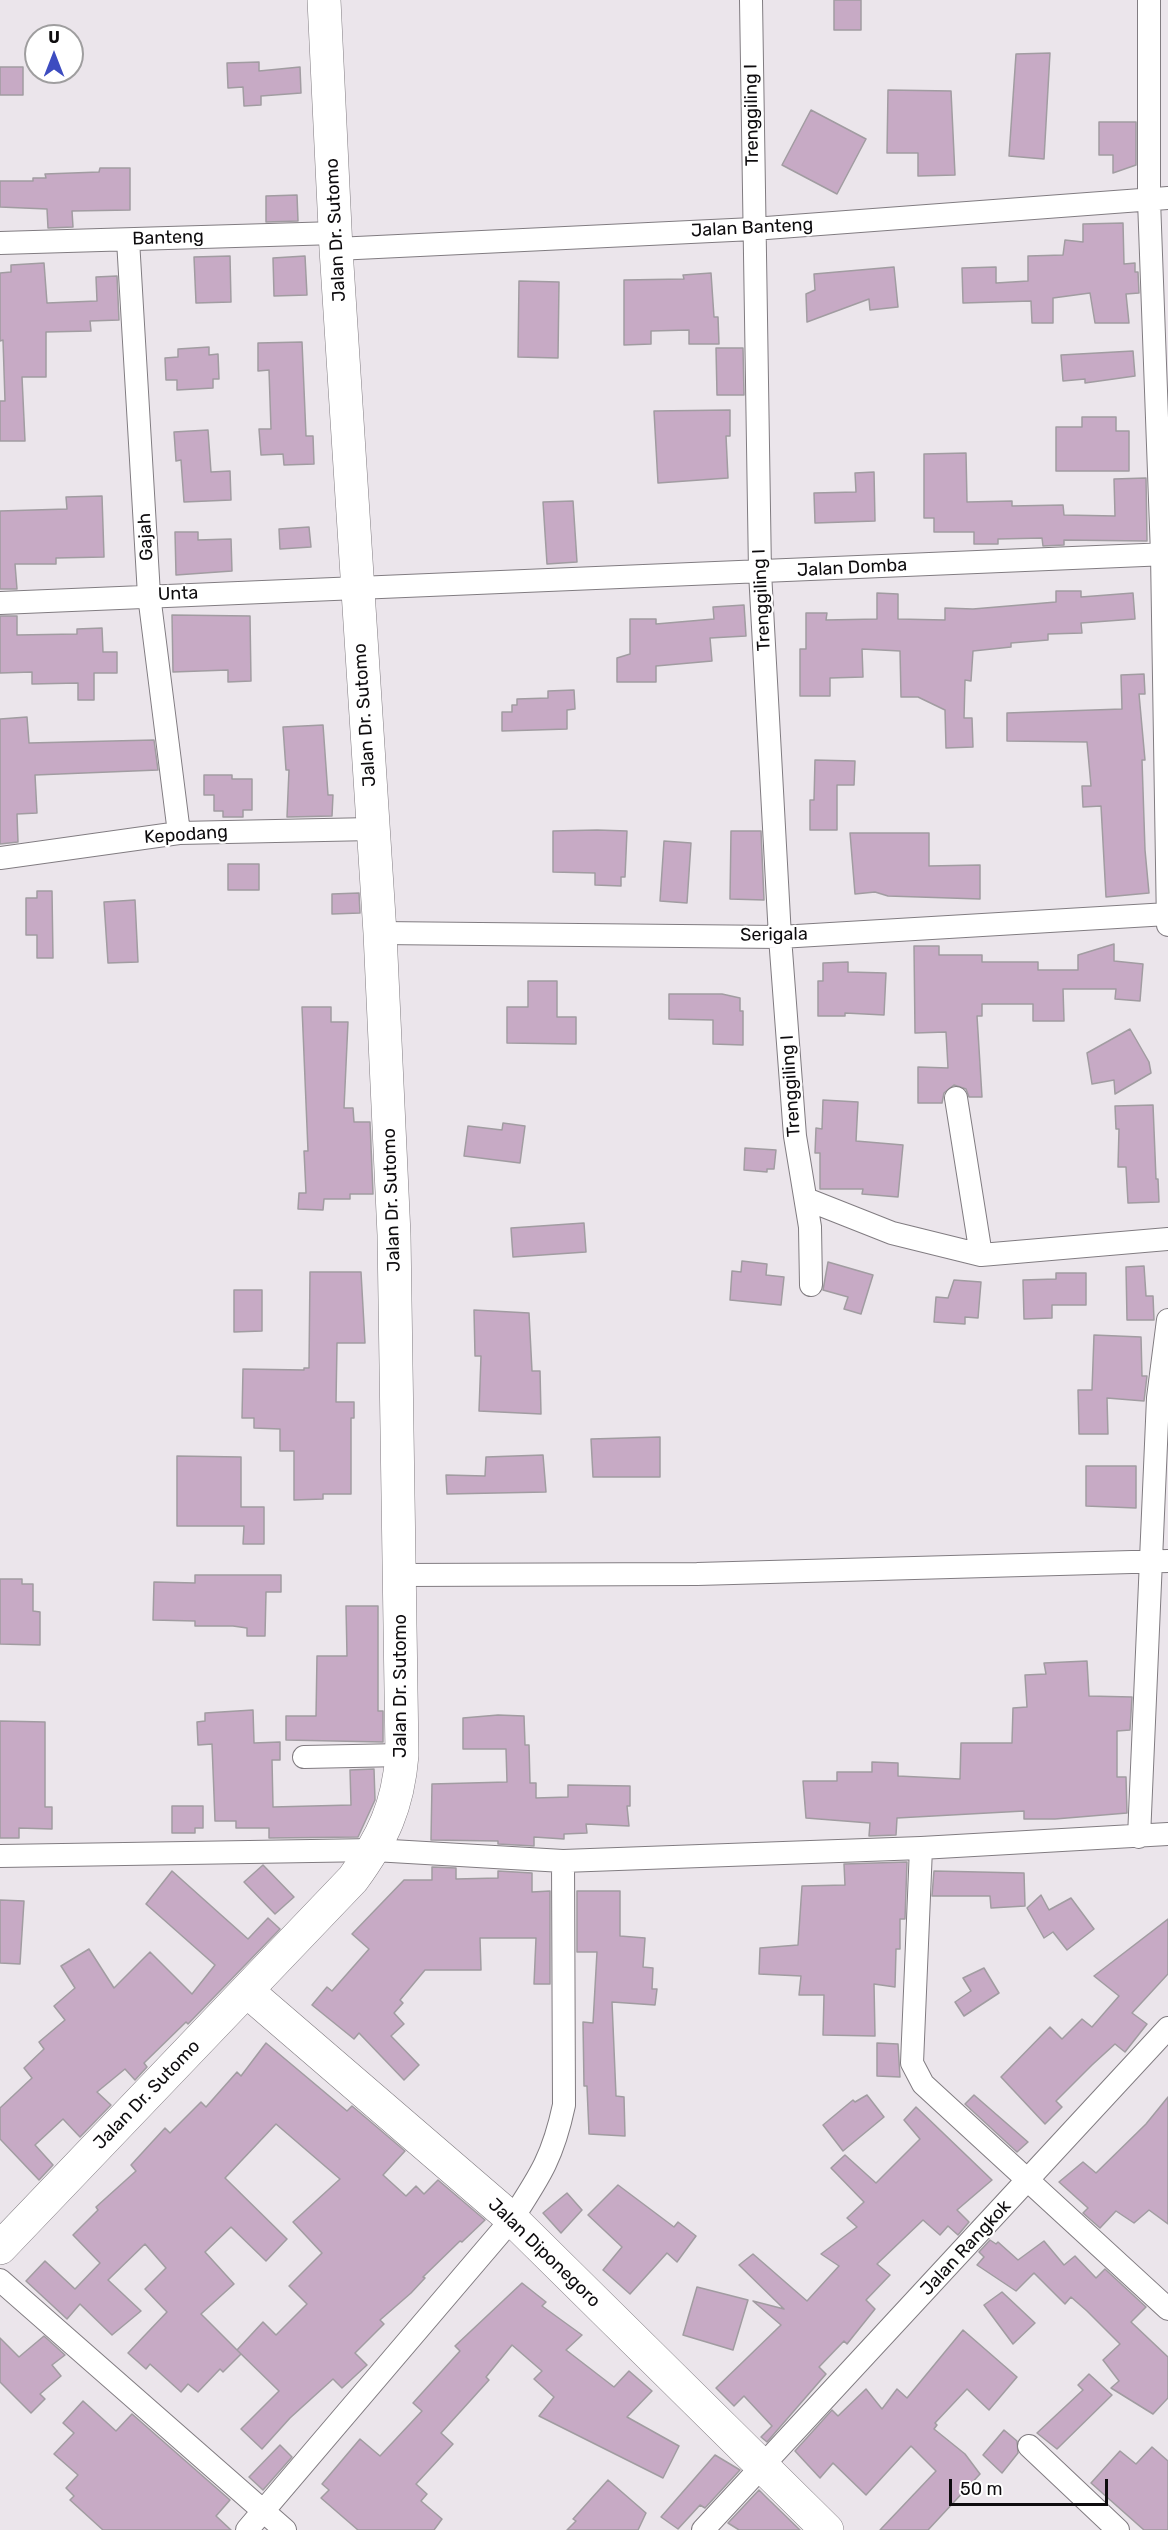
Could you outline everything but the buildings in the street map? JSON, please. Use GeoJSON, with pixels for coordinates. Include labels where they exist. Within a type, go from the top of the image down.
{"type":"FeatureCollection","features":[{"type":"Feature","properties":{"kind":"street","name":"Jalan Dr. Sutomo"},"geometry":{"type":"LineString","coordinates":[[0,2248],[353,1879],[374,1850],[391,1816],[400,1784],[402,1755],[394,1235],[380,933],[336,241],[324,0]]}},
{"type":"Feature","properties":{"kind":"street","name":"Trenggiling I"},"geometry":{"type":"LineString","coordinates":[[751,0],[760,572],[780,937],[795,1136],[799,1174],[810,1227],[811,1285]]}},
{"type":"Feature","properties":{"kind":"street"},"geometry":{"type":"LineString","coordinates":[[1149,0],[1158,199],[1165,554],[1168,925]]}},
{"type":"Feature","properties":{"kind":"street","name":"Jalan Banteng"},"geometry":{"type":"LineString","coordinates":[[336,241],[753,229],[1158,199]]}},
{"type":"Feature","properties":{"kind":"street","name":"Banteng"},"geometry":{"type":"LineString","coordinates":[[0,243],[128,240],[336,241]]}},
{"type":"Feature","properties":{"kind":"street","name":"Gajah"},"geometry":{"type":"LineString","coordinates":[[128,240],[149,595],[179,833]]}},
{"type":"Feature","properties":{"kind":"street","name":"Jalan Domba"},"geometry":{"type":"LineString","coordinates":[[357,590],[1165,554]]}},
{"type":"Feature","properties":{"kind":"street","name":"Unta"},"geometry":{"type":"LineString","coordinates":[[0,603],[149,595],[357,590]]}},
{"type":"Feature","properties":{"kind":"street","name":"Kepodang"},"geometry":{"type":"LineString","coordinates":[[0,858],[179,833],[372,829]]}},
{"type":"Feature","properties":{"kind":"street","name":"Serigala"},"geometry":{"type":"LineString","coordinates":[[380,933],[780,937],[1168,914]]}},
{"type":"Feature","properties":{"kind":"street"},"geometry":{"type":"LineString","coordinates":[[956,1098],[981,1255]]}},
{"type":"Feature","properties":{"kind":"street"},"geometry":{"type":"LineString","coordinates":[[806,1199],[892,1233],[981,1255],[1168,1239]]}},
{"type":"Feature","properties":{"kind":"street"},"geometry":{"type":"LineString","coordinates":[[1139,1837],[1160,1561],[1158,1398],[1168,1327]]}},
{"type":"Feature","properties":{"kind":"street"},"geometry":{"type":"LineString","coordinates":[[400,1575],[696,1574],[1160,1561]]}},
{"type":"Feature","properties":{"kind":"street"},"geometry":{"type":"LineString","coordinates":[[304,1757],[402,1755]]}},
{"type":"Feature","properties":{"kind":"street"},"geometry":{"type":"LineString","coordinates":[[0,1857],[374,1850],[563,1861],[921,1848],[1168,1834]]}},
{"type":"Feature","properties":{"kind":"street"},"geometry":{"type":"LineString","coordinates":[[921,1848],[912,2063],[923,2084],[1168,2309]]}},
{"type":"Feature","properties":{"kind":"street"},"geometry":{"type":"LineString","coordinates":[[247,2530],[512,2219],[546,2167],[557,2140],[564,2105],[563,1861]]}},
{"type":"Feature","properties":{"kind":"street","name":"Jalan Diponegoro"},"geometry":{"type":"LineString","coordinates":[[247,1991],[512,2219],[827,2530]]}},
{"type":"Feature","properties":{"kind":"street","name":"Jalan Rangkok"},"geometry":{"type":"LineString","coordinates":[[703,2530],[1029,2181],[1168,2028]]}},
{"type":"Feature","properties":{"kind":"street"},"geometry":{"type":"LineString","coordinates":[[0,2280],[285,2530]]}},
{"type":"Feature","properties":{"kind":"street"},"geometry":{"type":"LineString","coordinates":[[1029,2446],[1118,2530]]}}]}
